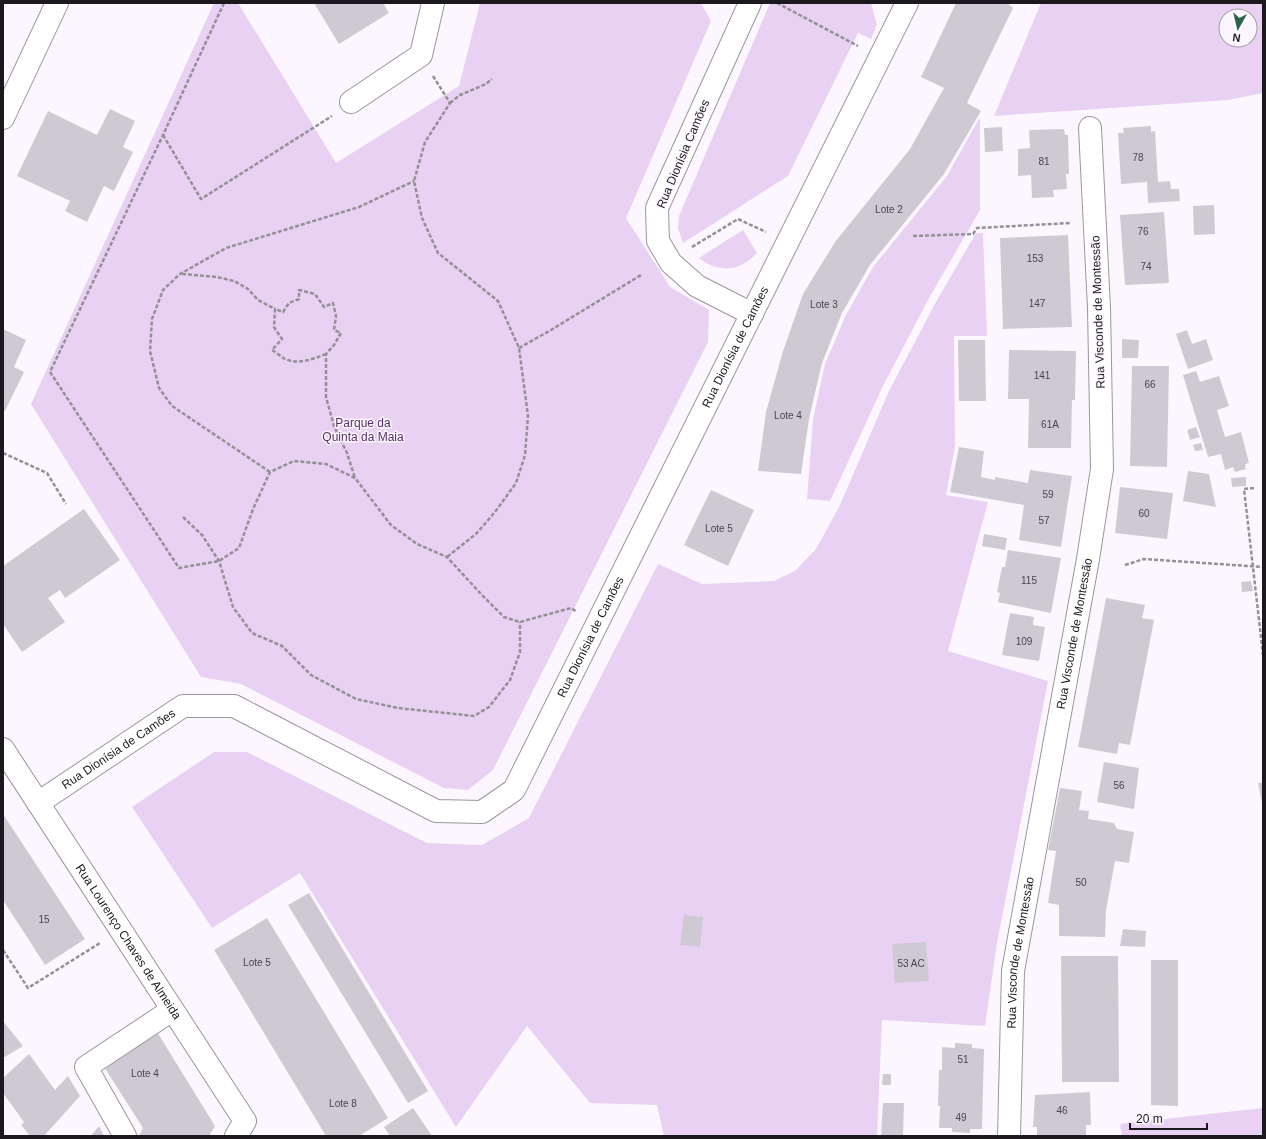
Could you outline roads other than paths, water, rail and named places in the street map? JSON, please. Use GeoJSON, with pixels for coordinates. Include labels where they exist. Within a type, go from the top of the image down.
{"type":"FeatureCollection","features":[{"type":"Feature","properties":{"kind":"street"},"geometry":{"type":"LineString","coordinates":[[3,118],[57,3]]}},
{"type":"Feature","properties":{"kind":"street"},"geometry":{"type":"LineString","coordinates":[[351,102],[421,55],[433,3]]}},
{"type":"Feature","properties":{"kind":"street","name":"Rua Dionísia Camões"},"geometry":{"type":"LineString","coordinates":[[750,3],[657,208],[658,241],[671,263],[697,286],[752,314]]}},
{"type":"Feature","properties":{"kind":"street","name":"Rua Dionísia de Camões"},"geometry":{"type":"LineString","coordinates":[[38,803],[183,706],[234,706],[436,811],[482,812],[514,790],[907,3]]}},
{"type":"Feature","properties":{"kind":"street","name":"Rua Visconde de Montessão"},"geometry":{"type":"LineString","coordinates":[[1009,1136],[1013,971],[1088,559],[1102,469],[1099,308],[1090,128]]}},
{"type":"Feature","properties":{"kind":"street","name":"Rua Lourenço Chaves de Almeida"},"geometry":{"type":"LineString","coordinates":[[3,749],[245,1121],[236,1136]]}},
{"type":"Feature","properties":{"kind":"street"},"geometry":{"type":"LineString","coordinates":[[125,1136],[86,1067],[172,1010]]}},
{"type":"Feature","properties":{"kind":"park label","name":"Parque da Quinta da Maia"},"geometry":{"type":"Point","coordinates":[363,430]}}]}
